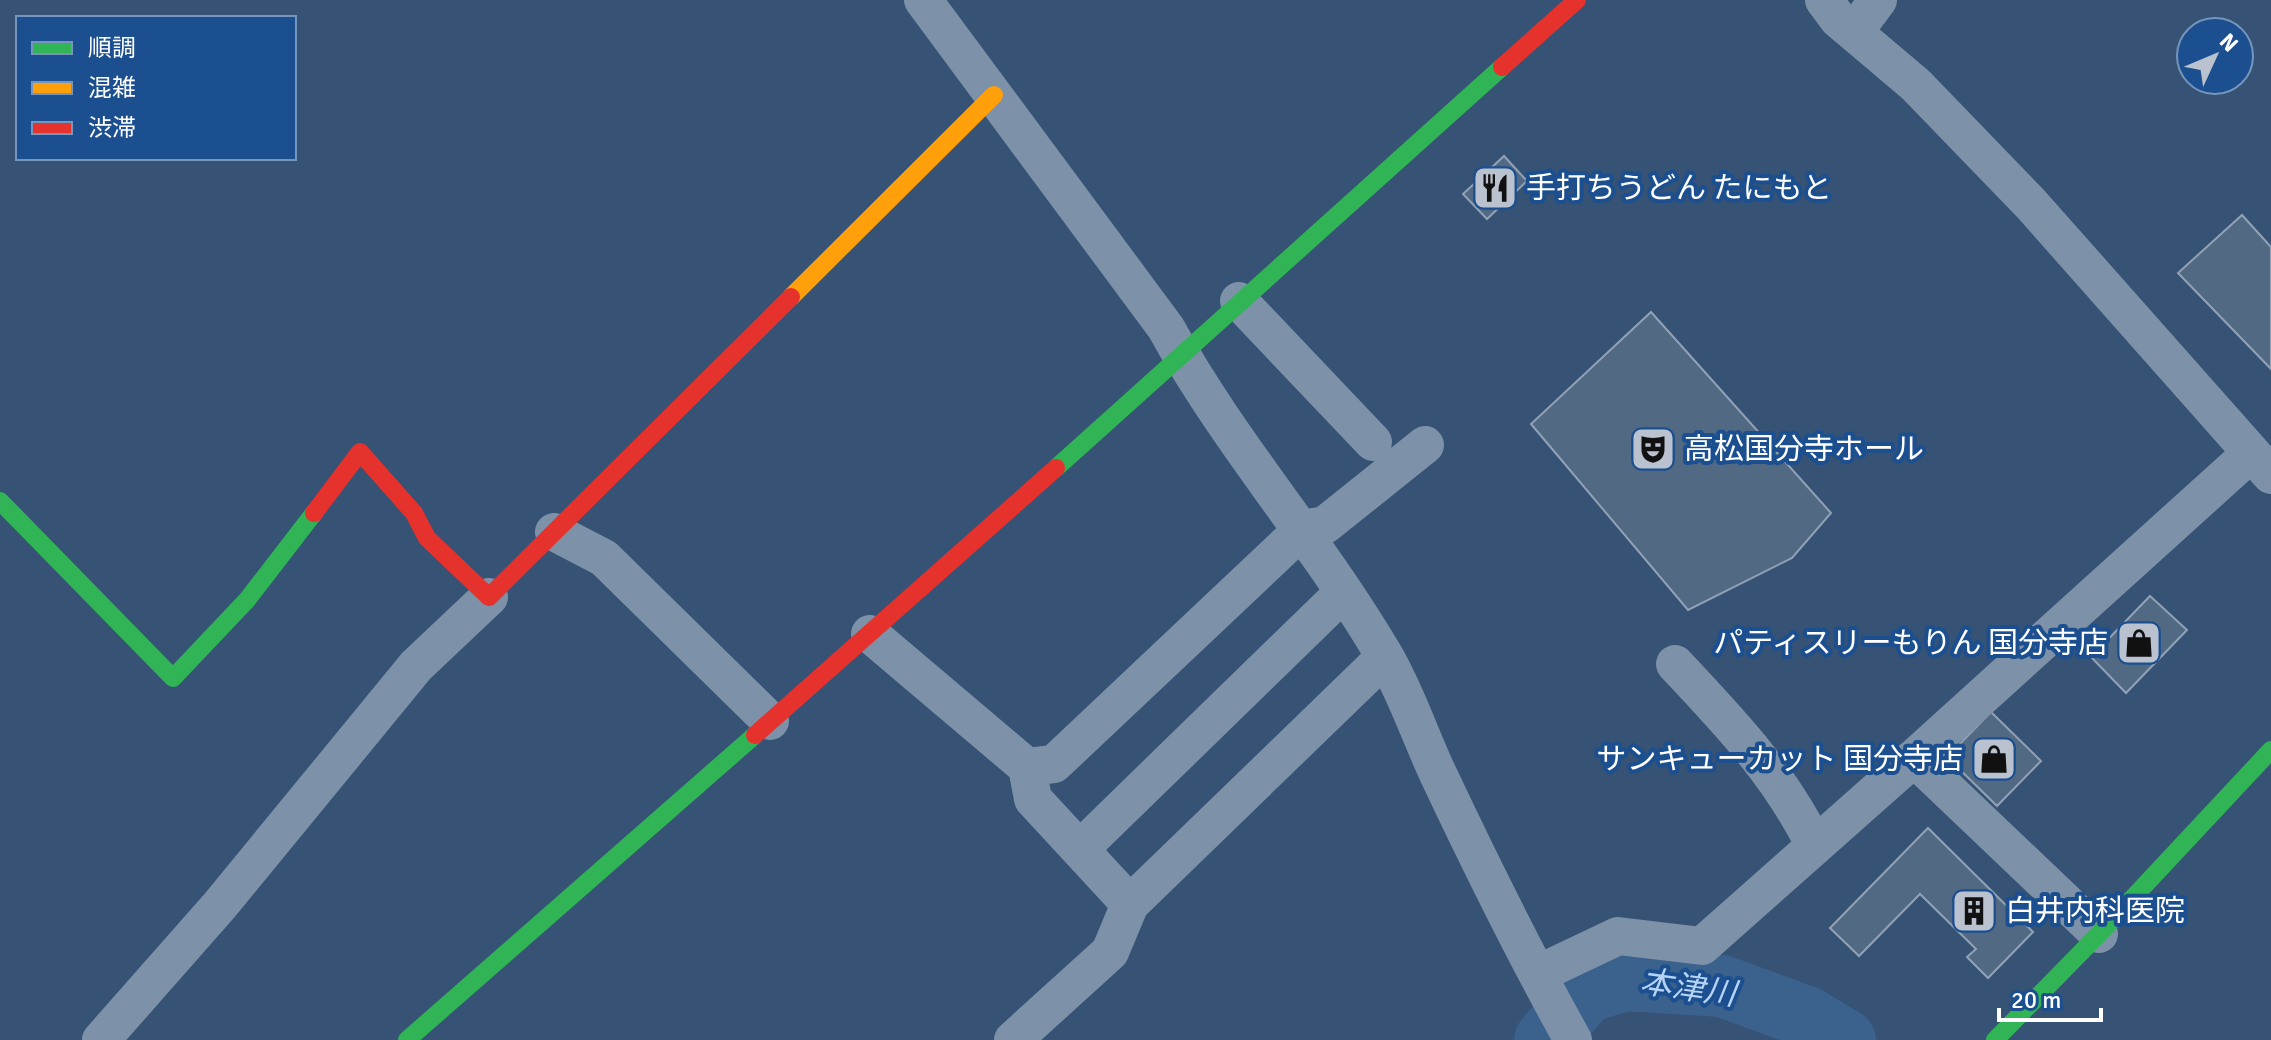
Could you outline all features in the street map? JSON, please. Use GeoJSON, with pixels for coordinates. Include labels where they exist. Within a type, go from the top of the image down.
{"type":"FeatureCollection","features":[{"type":"Feature","properties":{"kind":"street"},"geometry":{"type":"LineString","coordinates":[[923,0],[1166,328],[1268,487],[1303,529],[1385,657],[1467,835],[1573,1040]]}},
{"type":"Feature","properties":{"kind":"street"},"geometry":{"type":"LineString","coordinates":[[407,1040],[870,634],[1577,0]]}},
{"type":"Feature","properties":{"kind":"street"},"geometry":{"type":"LineString","coordinates":[[1542,984],[1618,936],[1702,946],[1914,758],[2261,464],[2031,204],[1916,85],[1838,19],[1824,0]]}},
{"type":"Feature","properties":{"kind":"street"},"geometry":{"type":"LineString","coordinates":[[1854,32],[1878,0]]}},
{"type":"Feature","properties":{"kind":"street"},"geometry":{"type":"LineString","coordinates":[[101,1040],[220,905],[416,666],[994,95]]}},
{"type":"Feature","properties":{"kind":"street"},"geometry":{"type":"LineString","coordinates":[[1239,301],[1373,442]]}},
{"type":"Feature","properties":{"kind":"street"},"geometry":{"type":"LineString","coordinates":[[1027,767],[1054,764],[1303,529],[1325,525],[1425,445]]}},
{"type":"Feature","properties":{"kind":"street"},"geometry":{"type":"LineString","coordinates":[[0,501],[173,678],[247,600],[360,452],[414,513],[427,538],[489,597]]}},
{"type":"Feature","properties":{"kind":"street"},"geometry":{"type":"LineString","coordinates":[[554,532],[604,558],[770,721]]}},
{"type":"Feature","properties":{"kind":"street"},"geometry":{"type":"LineString","coordinates":[[1080,849],[1344,592]]}},
{"type":"Feature","properties":{"kind":"street"},"geometry":{"type":"LineString","coordinates":[[870,634],[1027,767],[1033,799],[1130,904]]}},
{"type":"Feature","properties":{"kind":"street"},"geometry":{"type":"LineString","coordinates":[[1013,1040],[1110,952],[1130,904],[1385,657]]}},
{"type":"Feature","properties":{"kind":"street"},"geometry":{"type":"LineString","coordinates":[[1675,664],[1750,744],[1795,806],[1815,846]]}},
{"type":"Feature","properties":{"kind":"street"},"geometry":{"type":"LineString","coordinates":[[1995,1040],[2271,750]]}},
{"type":"Feature","properties":{"kind":"street"},"geometry":{"type":"LineString","coordinates":[[1914,758],[2099,934]]}},
{"type":"Feature","properties":{"kind":"building","name":"手打ちうどん たにもと"},"geometry":{"type":"Polygon","coordinates":[[[1504,156],[1527,181],[1487,219],[1463,194],[1504,156]]]}},
{"type":"Feature","properties":{"kind":"building"},"geometry":{"type":"Polygon","coordinates":[[[2242,215],[2271,247],[2271,369],[2178,273],[2242,215]]]}},
{"type":"Feature","properties":{"kind":"building"},"geometry":{"type":"Polygon","coordinates":[[[1651,312],[1831,513],[1792,558],[1688,610],[1531,424],[1651,312]]]}},
{"type":"Feature","properties":{"kind":"building","name":"パティスリーもりん 国分寺店"},"geometry":{"type":"Polygon","coordinates":[[[2150,596],[2187,630],[2126,693],[2091,657],[2150,596]]]}},
{"type":"Feature","properties":{"kind":"building","name":"サンキューカット 国分寺店"},"geometry":{"type":"Polygon","coordinates":[[[1991,712],[2041,761],[1997,806],[1947,757],[1991,712]]]}},
{"type":"Feature","properties":{"kind":"building","name":"白井内科医院"},"geometry":{"type":"Polygon","coordinates":[[[1928,828],[2033,932],[1988,978],[1967,957],[1976,949],[1920,894],[1859,956],[1830,928],[1928,828]]]}},
{"type":"Feature","properties":{"kind":"waterway","name":"本津川"},"geometry":{"type":"LineString","coordinates":[[1545,1040],[1586,992],[1625,980],[1722,986],[1807,1017],[1845,1040]]}},
{"type":"Feature","properties":{"kind":"traffic: fast"},"geometry":{"type":"LineString","coordinates":[[1056,468],[1502,67]]}},
{"type":"Feature","properties":{"kind":"traffic: fast"},"geometry":{"type":"LineString","coordinates":[[0,501],[173,678],[247,600],[314,513]]}},
{"type":"Feature","properties":{"kind":"traffic: fast"},"geometry":{"type":"LineString","coordinates":[[407,1040],[755,735]]}},
{"type":"Feature","properties":{"kind":"traffic: fast"},"geometry":{"type":"LineString","coordinates":[[1995,1040],[2271,750]]}},
{"type":"Feature","properties":{"kind":"traffic: slow"},"geometry":{"type":"LineString","coordinates":[[791,297],[994,95]]}},
{"type":"Feature","properties":{"kind":"traffic: jam"},"geometry":{"type":"LineString","coordinates":[[1502,67],[1577,0]]}},
{"type":"Feature","properties":{"kind":"traffic: jam"},"geometry":{"type":"LineString","coordinates":[[314,513],[360,452],[414,513],[427,538],[489,597],[791,297]]}},
{"type":"Feature","properties":{"kind":"traffic: jam"},"geometry":{"type":"LineString","coordinates":[[755,735],[1056,468]]}},
{"type":"Feature","properties":{"kind":"place","name":"手打ちうどん たにもと"},"geometry":{"type":"Point","coordinates":[1495,188]}},
{"type":"Feature","properties":{"kind":"place","name":"高松国分寺ホール"},"geometry":{"type":"Point","coordinates":[1653,449]}},
{"type":"Feature","properties":{"kind":"place","name":"パティスリーもりん 国分寺店"},"geometry":{"type":"Point","coordinates":[2139,643]}},
{"type":"Feature","properties":{"kind":"place","name":"サンキューカット 国分寺店"},"geometry":{"type":"Point","coordinates":[1994,759]}},
{"type":"Feature","properties":{"kind":"place","name":"白井内科医院"},"geometry":{"type":"Point","coordinates":[1974,911]}}]}
